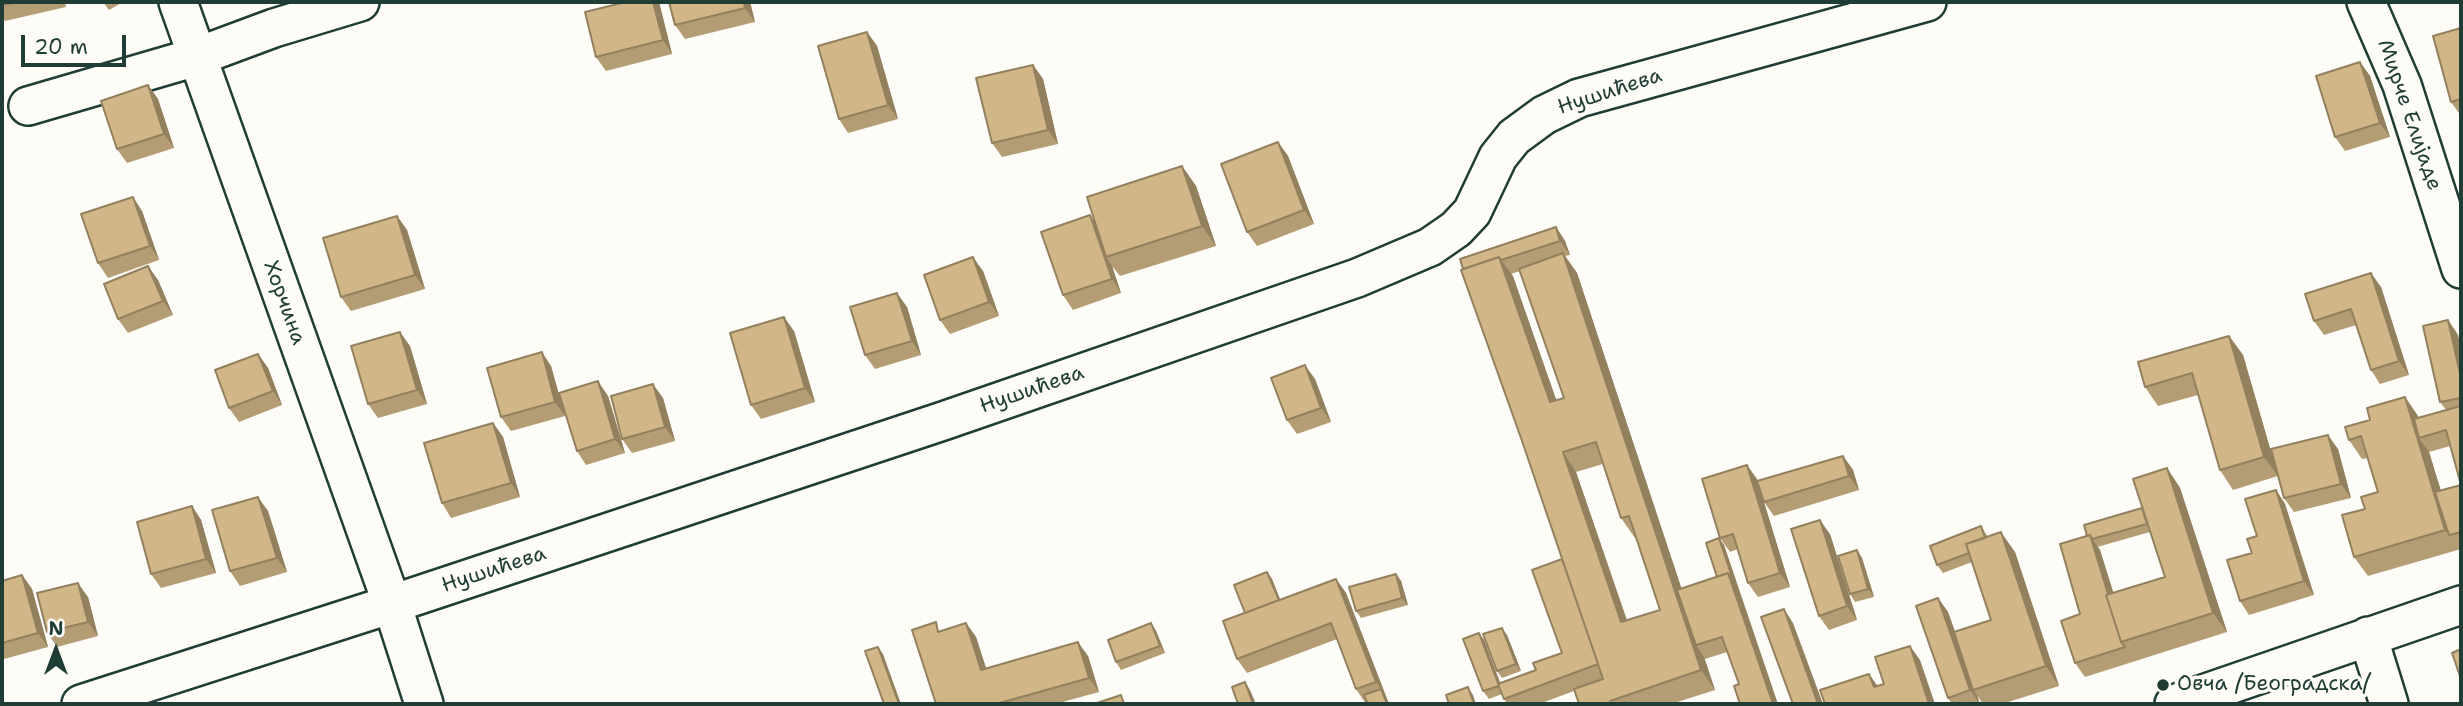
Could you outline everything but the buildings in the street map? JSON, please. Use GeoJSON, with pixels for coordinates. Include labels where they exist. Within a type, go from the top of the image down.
{"type":"FeatureCollection","features":[{"type":"Feature","properties":{"kind":"street","name":"Хорчина"},"geometry":{"type":"LineString","coordinates":[[178,2],[392,604],[424,704]]}},
{"type":"Feature","properties":{"kind":"street"},"geometry":{"type":"LineString","coordinates":[[28,106],[196,57],[274,28],[360,2]]}},
{"type":"Feature","properties":{"kind":"street","name":"Нушићева"},"geometry":{"type":"LineString","coordinates":[[81,704],[956,417],[1357,278],[1430,247],[1455,229],[1472,212],[1498,157],[1514,137],[1544,115],[1579,98],[1927,2]]}},
{"type":"Feature","properties":{"kind":"street","name":"Мирче Елијаде"},"geometry":{"type":"LineString","coordinates":[[2366,2],[2402,85],[2461,269]]}},
{"type":"Feature","properties":{"kind":"street"},"geometry":{"type":"LineString","coordinates":[[2174,704],[2461,605]]}},
{"type":"Feature","properties":{"kind":"street"},"geometry":{"type":"LineString","coordinates":[[2368,636],[2389,704]]}},
{"type":"Feature","properties":{"kind":"place","name":"Овча /Београдска/"},"geometry":{"type":"Point","coordinates":[2163,685]}}]}
